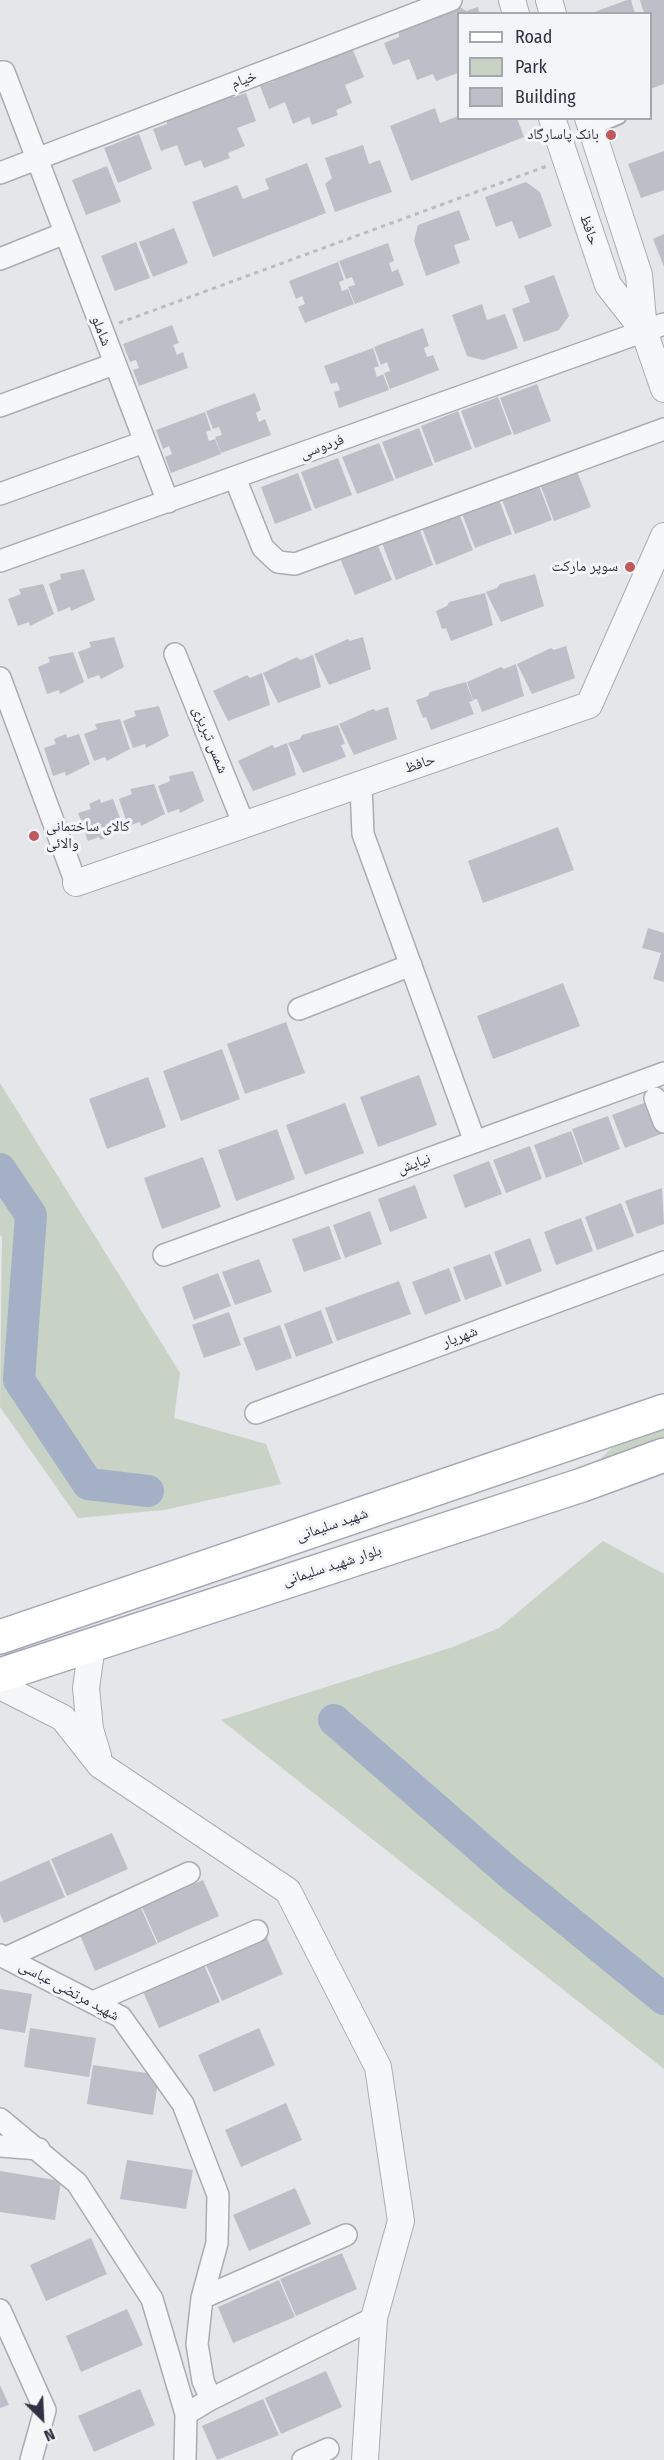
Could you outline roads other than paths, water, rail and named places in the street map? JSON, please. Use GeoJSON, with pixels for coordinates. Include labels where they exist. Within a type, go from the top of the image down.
{"type":"FeatureCollection","features":[{"type":"Feature","properties":{"kind":"main road","name":"شهید سلیمانی"},"geometry":{"type":"LineString","coordinates":[[0,1637],[568,1446],[664,1411]]}},
{"type":"Feature","properties":{"kind":"main road"},"geometry":{"type":"LineString","coordinates":[[568,1446],[582,1485]]}},
{"type":"Feature","properties":{"kind":"main road","name":"بلوار شهید سلیمانی"},"geometry":{"type":"LineString","coordinates":[[0,1675],[582,1485],[664,1455]]}},
{"type":"Feature","properties":{"kind":"street","name":"خیام"},"geometry":{"type":"LineString","coordinates":[[0,173],[451,0]]}},
{"type":"Feature","properties":{"kind":"street","name":"شاملو"},"geometry":{"type":"LineString","coordinates":[[0,72],[4,72],[100,330],[168,502]]}},
{"type":"Feature","properties":{"kind":"street","name":"حافظ"},"geometry":{"type":"LineString","coordinates":[[553,120],[608,285],[654,328]]}},
{"type":"Feature","properties":{"kind":"street","name":"حافظ"},"geometry":{"type":"LineString","coordinates":[[590,124],[654,328],[664,389]]}},
{"type":"Feature","properties":{"kind":"street"},"geometry":{"type":"LineString","coordinates":[[0,259],[65,233]]}},
{"type":"Feature","properties":{"kind":"street"},"geometry":{"type":"LineString","coordinates":[[608,285],[621,291],[631,286],[639,275]]}},
{"type":"Feature","properties":{"kind":"street","name":"فردوسی"},"geometry":{"type":"LineString","coordinates":[[0,561],[654,328]]}},
{"type":"Feature","properties":{"kind":"street"},"geometry":{"type":"LineString","coordinates":[[0,406],[114,364]]}},
{"type":"Feature","properties":{"kind":"street"},"geometry":{"type":"LineString","coordinates":[[236,478],[263,548],[278,562],[295,564],[664,429]]}},
{"type":"Feature","properties":{"kind":"street"},"geometry":{"type":"LineString","coordinates":[[0,494],[144,442]]}},
{"type":"Feature","properties":{"kind":"street","name":"حافظ"},"geometry":{"type":"LineString","coordinates":[[76,883],[589,705],[664,536]]}},
{"type":"Feature","properties":{"kind":"street","name":"شمس تبریزی"},"geometry":{"type":"LineString","coordinates":[[175,654],[244,825]]}},
{"type":"Feature","properties":{"kind":"street"},"geometry":{"type":"LineString","coordinates":[[0,678],[76,883]]}},
{"type":"Feature","properties":{"kind":"street"},"geometry":{"type":"LineString","coordinates":[[361,784],[363,834],[475,1142]]}},
{"type":"Feature","properties":{"kind":"street"},"geometry":{"type":"LineString","coordinates":[[298,1009],[411,965]]}},
{"type":"Feature","properties":{"kind":"street","name":"نیایش"},"geometry":{"type":"LineString","coordinates":[[164,1255],[664,1073]]}},
{"type":"Feature","properties":{"kind":"street"},"geometry":{"type":"LineString","coordinates":[[655,1098],[664,1122]]}},
{"type":"Feature","properties":{"kind":"street","name":"شهریار"},"geometry":{"type":"LineString","coordinates":[[256,1413],[664,1262]]}},
{"type":"Feature","properties":{"kind":"street"},"geometry":{"type":"LineString","coordinates":[[92,1645],[86,1688],[90,1729],[100,1765]]}},
{"type":"Feature","properties":{"kind":"street"},"geometry":{"type":"LineString","coordinates":[[0,1686],[29,1698],[63,1718],[100,1765],[288,1891],[378,2067],[401,2221],[374,2318],[365,2460]]}},
{"type":"Feature","properties":{"kind":"street"},"geometry":{"type":"LineString","coordinates":[[3,1956],[189,1873]]}},
{"type":"Feature","properties":{"kind":"street"},"geometry":{"type":"LineString","coordinates":[[93,2002],[257,1930]]}},
{"type":"Feature","properties":{"kind":"street","name":"شهید مرتضی عباسی"},"geometry":{"type":"LineString","coordinates":[[3,1956],[122,2017],[183,2104],[218,2195],[217,2243],[202,2298],[197,2344],[203,2381],[211,2399]]}},
{"type":"Feature","properties":{"kind":"street"},"geometry":{"type":"LineString","coordinates":[[0,2119],[39,2149],[77,2183],[152,2299],[186,2414],[185,2460]]}},
{"type":"Feature","properties":{"kind":"street"},"geometry":{"type":"LineString","coordinates":[[0,2146],[39,2149]]}},
{"type":"Feature","properties":{"kind":"street"},"geometry":{"type":"LineString","coordinates":[[202,2298],[346,2235]]}},
{"type":"Feature","properties":{"kind":"street"},"geometry":{"type":"LineString","coordinates":[[0,2310],[45,2410],[31,2460]]}},
{"type":"Feature","properties":{"kind":"street"},"geometry":{"type":"LineString","coordinates":[[186,2414],[211,2399],[374,2318]]}},
{"type":"Feature","properties":{"kind":"street"},"geometry":{"type":"LineString","coordinates":[[303,2460],[328,2449]]}},
{"type":"Feature","properties":{"kind":"lane"},"geometry":{"type":"LineString","coordinates":[[590,124],[610,120]]}},
{"type":"Feature","properties":{"kind":"waterway"},"geometry":{"type":"LineString","coordinates":[[0,1169],[31,1215],[19,1380],[88,1484],[148,1491]]}},
{"type":"Feature","properties":{"kind":"waterway"},"geometry":{"type":"LineString","coordinates":[[334,1720],[507,1871],[664,1999]]}},
{"type":"Feature","properties":{"kind":"place","name":"بانک پاسارگاد"},"geometry":{"type":"Point","coordinates":[611,135]}},
{"type":"Feature","properties":{"kind":"place","name":"سوپر مارکت"},"geometry":{"type":"Point","coordinates":[630,567]}},
{"type":"Feature","properties":{"kind":"place","name":"کالای ساختمانی والائی"},"geometry":{"type":"Point","coordinates":[34,836]}}]}
